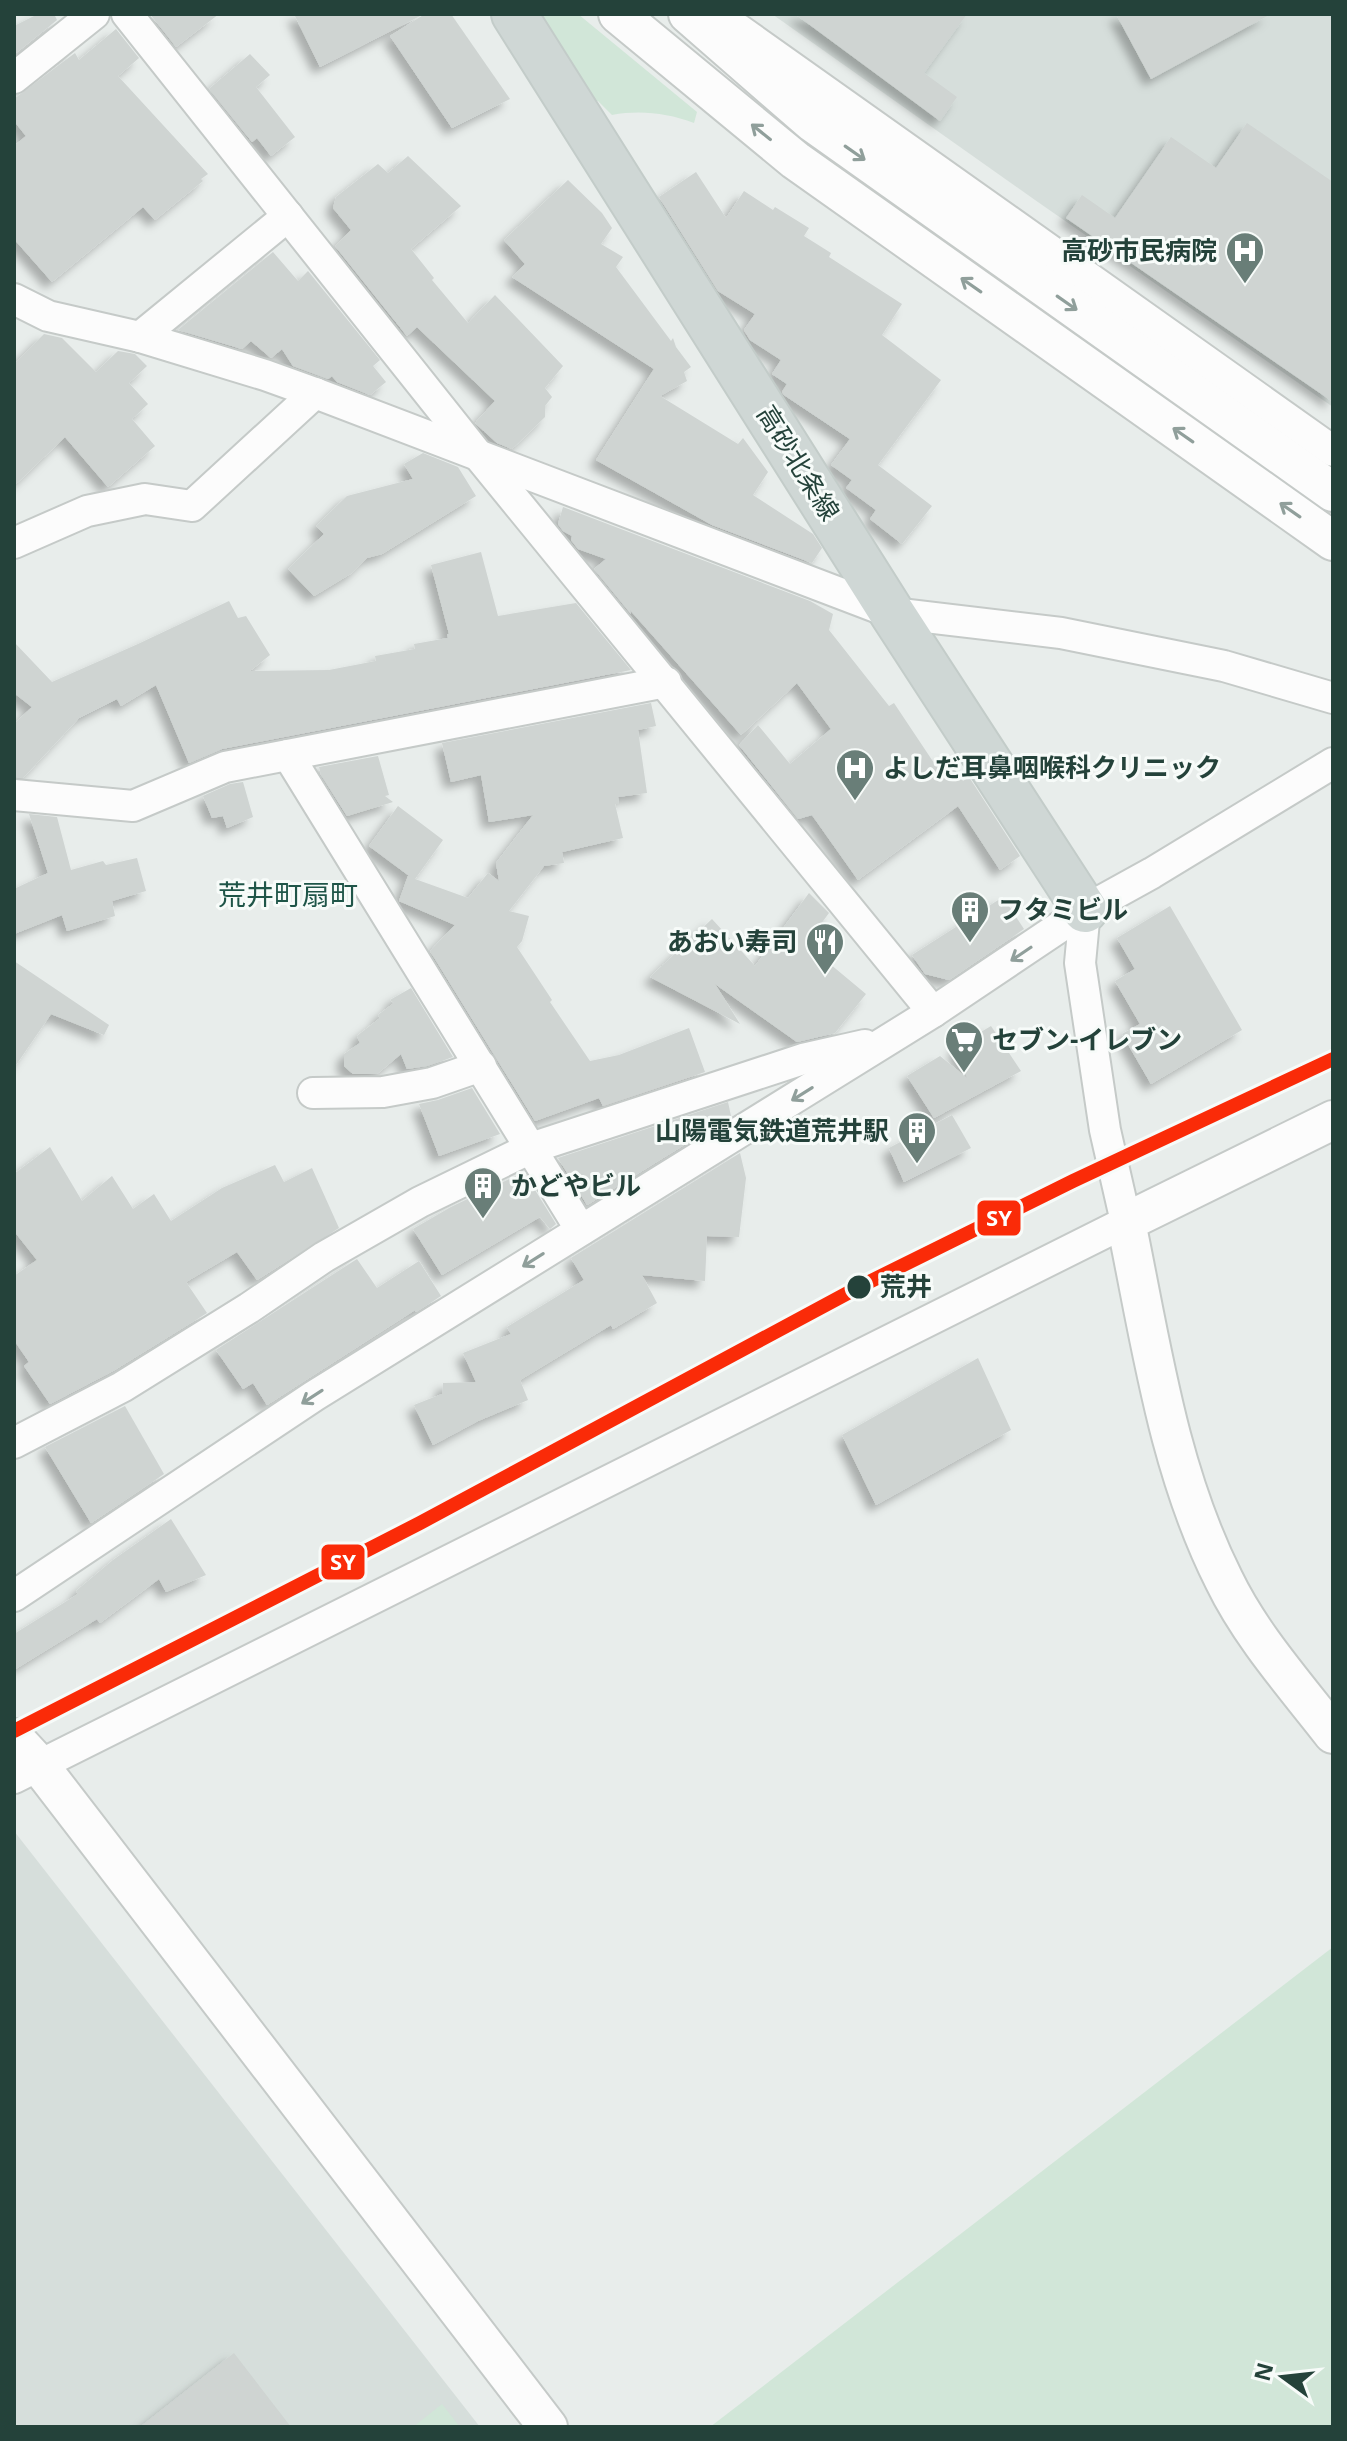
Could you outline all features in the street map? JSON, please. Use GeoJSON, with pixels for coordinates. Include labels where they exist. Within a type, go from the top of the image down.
{"type":"FeatureCollection","features":[{"type":"Feature","properties":{"kind":"main road","name":"高砂北条線"},"geometry":{"type":"LineString","coordinates":[[514,14],[892,613],[1085,910]]}},
{"type":"Feature","properties":{"kind":"street"},"geometry":{"type":"LineString","coordinates":[[14,78],[94,14]]}},
{"type":"Feature","properties":{"kind":"street"},"geometry":{"type":"LineString","coordinates":[[127,14],[478,455],[933,1012]]}},
{"type":"Feature","properties":{"kind":"street"},"geometry":{"type":"LineString","coordinates":[[618,14],[795,160],[1333,541]]}},
{"type":"Feature","properties":{"kind":"street"},"geometry":{"type":"LineString","coordinates":[[688,14],[812,122],[1333,492]]}},
{"type":"Feature","properties":{"kind":"street"},"geometry":{"type":"LineString","coordinates":[[703,14],[738,29],[1333,451]]}},
{"type":"Feature","properties":{"kind":"street"},"geometry":{"type":"LineString","coordinates":[[140,337],[288,216]]}},
{"type":"Feature","properties":{"kind":"street"},"geometry":{"type":"LineString","coordinates":[[14,299],[48,316],[140,337],[265,375],[892,613],[1061,633],[1224,666],[1333,698]]}},
{"type":"Feature","properties":{"kind":"street"},"geometry":{"type":"LineString","coordinates":[[14,543],[87,511],[145,499],[192,506],[315,393]]}},
{"type":"Feature","properties":{"kind":"street"},"geometry":{"type":"LineString","coordinates":[[14,795],[133,806],[225,767],[666,682]]}},
{"type":"Feature","properties":{"kind":"street"},"geometry":{"type":"LineString","coordinates":[[288,755],[581,1230]]}},
{"type":"Feature","properties":{"kind":"street"},"geometry":{"type":"LineString","coordinates":[[14,1596],[314,1396],[933,1012],[1085,910],[1333,763]]}},
{"type":"Feature","properties":{"kind":"street"},"geometry":{"type":"LineString","coordinates":[[1085,910],[1080,963],[1105,1130],[1173,1444],[1198,1525],[1225,1583],[1263,1643],[1333,1734]]}},
{"type":"Feature","properties":{"kind":"street"},"geometry":{"type":"LineString","coordinates":[[20,1430],[122,1387],[324,1257],[420,1202],[531,1148],[803,1059],[890,1039]]}},
{"type":"Feature","properties":{"kind":"street"},"geometry":{"type":"LineString","coordinates":[[313,1093],[383,1092],[432,1083],[481,1066]]}},
{"type":"Feature","properties":{"kind":"street"},"geometry":{"type":"LineString","coordinates":[[548,2427],[22,1760],[1333,1120]]}},
{"type":"Feature","properties":{"kind":"shaded area","name":"高砂市民病院"},"geometry":{"type":"Polygon","coordinates":[[[772,14],[1333,14],[1333,407],[1035,200],[772,14]]]}},
{"type":"Feature","properties":{"kind":"shaded area"},"geometry":{"type":"Polygon","coordinates":[[[14,1831],[480,2427],[14,2427],[14,1831]]]}},
{"type":"Feature","properties":{"kind":"green space"},"geometry":{"type":"Polygon","coordinates":[[[533,14],[578,14],[697,112],[694,123],[653,113],[612,115],[598,101],[589,101],[533,14]]]}},
{"type":"Feature","properties":{"kind":"green space"},"geometry":{"type":"Polygon","coordinates":[[[1333,1947],[1333,2427],[710,2427],[1333,1947]]]}},
{"type":"Feature","properties":{"kind":"green space"},"geometry":{"type":"Polygon","coordinates":[[[442,2404],[460,2427],[413,2427],[442,2404]]]}},
{"type":"Feature","properties":{"kind":"building"},"geometry":{"type":"Polygon","coordinates":[[[38,14],[54,14],[57,20],[16,53],[14,26],[38,14]]]}},
{"type":"Feature","properties":{"kind":"building"},"geometry":{"type":"Polygon","coordinates":[[[150,14],[219,14],[176,47],[150,14]]]}},
{"type":"Feature","properties":{"kind":"building"},"geometry":{"type":"Polygon","coordinates":[[[294,14],[424,14],[320,67],[294,14]]]}},
{"type":"Feature","properties":{"kind":"building"},"geometry":{"type":"Polygon","coordinates":[[[425,14],[451,14],[510,99],[452,128],[390,36],[425,14]]]}},
{"type":"Feature","properties":{"kind":"building"},"geometry":{"type":"Polygon","coordinates":[[[795,14],[967,14],[924,73],[957,97],[940,121],[795,14]]]}},
{"type":"Feature","properties":{"kind":"building"},"geometry":{"type":"Polygon","coordinates":[[[1116,14],[1271,14],[1151,79],[1116,14]]]}},
{"type":"Feature","properties":{"kind":"building"},"geometry":{"type":"Polygon","coordinates":[[[116,29],[139,58],[118,76],[208,174],[155,220],[143,207],[52,282],[14,239],[14,146],[26,136],[14,121],[14,99],[75,53],[79,60],[116,29]]]}},
{"type":"Feature","properties":{"kind":"building"},"geometry":{"type":"Polygon","coordinates":[[[250,54],[270,75],[256,87],[295,137],[271,156],[257,138],[252,142],[209,89],[250,54]]]}},
{"type":"Feature","properties":{"kind":"building"},"geometry":{"type":"Polygon","coordinates":[[[1247,123],[1333,182],[1333,402],[1066,218],[1082,195],[1115,218],[1171,137],[1216,168],[1247,123]]]}},
{"type":"Feature","properties":{"kind":"building"},"geometry":{"type":"Polygon","coordinates":[[[408,156],[461,206],[411,249],[434,278],[432,280],[468,323],[495,295],[563,366],[545,388],[552,397],[545,406],[545,417],[512,449],[497,443],[475,423],[495,401],[417,327],[407,336],[335,246],[351,230],[333,208],[336,197],[378,164],[388,173],[408,156]]]}},
{"type":"Feature","properties":{"kind":"building"},"geometry":{"type":"Polygon","coordinates":[[[696,172],[726,218],[744,191],[809,228],[804,236],[831,253],[829,257],[902,304],[882,335],[941,380],[878,465],[932,506],[902,544],[870,519],[876,510],[846,488],[852,480],[831,465],[850,439],[784,395],[782,392],[787,384],[772,374],[781,360],[750,340],[744,330],[755,314],[718,291],[659,197],[696,172]]]}},
{"type":"Feature","properties":{"kind":"building"},"geometry":{"type":"Polygon","coordinates":[[[568,180],[602,213],[612,228],[601,244],[623,257],[616,267],[671,341],[673,338],[691,367],[684,372],[687,381],[660,396],[738,444],[743,438],[768,472],[753,495],[813,534],[822,548],[812,563],[712,525],[596,460],[654,369],[512,277],[525,264],[504,240],[568,180]]]}},
{"type":"Feature","properties":{"kind":"building"},"geometry":{"type":"Polygon","coordinates":[[[273,252],[298,281],[308,271],[380,360],[373,366],[386,382],[370,395],[337,382],[332,376],[328,379],[293,366],[282,349],[271,358],[251,341],[242,349],[178,330],[273,252]]]}},
{"type":"Feature","properties":{"kind":"building"},"geometry":{"type":"Polygon","coordinates":[[[44,334],[62,338],[96,372],[118,351],[135,354],[147,366],[129,383],[148,404],[132,419],[155,446],[108,487],[65,437],[14,486],[14,364],[44,334]]]}},
{"type":"Feature","properties":{"kind":"building"},"geometry":{"type":"Polygon","coordinates":[[[423,453],[458,467],[476,496],[382,554],[367,558],[352,573],[314,596],[288,569],[324,534],[316,526],[347,496],[413,479],[404,464],[423,453]]]}},
{"type":"Feature","properties":{"kind":"building"},"geometry":{"type":"Polygon","coordinates":[[[563,507],[810,601],[833,614],[829,630],[889,706],[894,703],[934,763],[945,756],[963,781],[969,777],[1020,856],[1000,870],[958,806],[858,880],[812,815],[798,819],[739,745],[758,725],[790,764],[831,729],[797,683],[741,735],[594,569],[606,559],[578,549],[571,540],[572,536],[563,531],[558,524],[563,507]]]}},
{"type":"Feature","properties":{"kind":"building"},"geometry":{"type":"Polygon","coordinates":[[[481,552],[498,616],[576,603],[631,670],[222,749],[189,763],[156,685],[121,706],[117,699],[79,718],[23,778],[14,777],[14,724],[32,707],[14,693],[14,642],[52,682],[229,601],[238,618],[246,616],[270,655],[250,671],[329,670],[376,661],[375,656],[415,649],[414,644],[448,638],[431,565],[481,552]]]}},
{"type":"Feature","properties":{"kind":"building"},"geometry":{"type":"Polygon","coordinates":[[[651,703],[656,726],[638,730],[647,793],[618,797],[619,804],[615,804],[623,838],[562,852],[564,863],[544,866],[509,911],[529,916],[522,941],[517,947],[590,1061],[619,1055],[689,1028],[705,1072],[603,1106],[599,1098],[535,1121],[430,951],[455,925],[399,901],[408,876],[412,878],[369,846],[398,806],[443,840],[415,879],[468,898],[488,873],[499,881],[496,863],[533,815],[489,822],[481,775],[451,782],[442,743],[651,703]]]}},
{"type":"Feature","properties":{"kind":"building"},"geometry":{"type":"Polygon","coordinates":[[[378,756],[389,795],[385,796],[393,802],[347,816],[319,767],[378,756]]]}},
{"type":"Feature","properties":{"kind":"building"},"geometry":{"type":"Polygon","coordinates":[[[243,782],[253,817],[227,828],[223,816],[212,818],[203,796],[230,784],[243,782]]]}},
{"type":"Feature","properties":{"kind":"building"},"geometry":{"type":"Polygon","coordinates":[[[29,814],[57,817],[71,870],[103,861],[106,865],[137,858],[146,891],[112,901],[115,916],[67,931],[62,915],[14,934],[14,889],[48,873],[29,814]]]}},
{"type":"Feature","properties":{"kind":"building"},"geometry":{"type":"Polygon","coordinates":[[[809,893],[829,913],[806,944],[866,994],[835,1033],[797,1042],[715,984],[740,1024],[650,977],[712,919],[755,966],[809,893]]]}},
{"type":"Feature","properties":{"kind":"building","name":"フタミビル"},"geometry":{"type":"Polygon","coordinates":[[[1003,897],[1024,929],[949,980],[925,974],[912,955],[1003,897]]]}},
{"type":"Feature","properties":{"kind":"building"},"geometry":{"type":"Polygon","coordinates":[[[1170,906],[1242,1030],[1151,1084],[1122,1034],[1140,1024],[1115,981],[1135,969],[1117,938],[1170,906]]]}},
{"type":"Feature","properties":{"kind":"building"},"geometry":{"type":"Polygon","coordinates":[[[14,961],[109,1025],[104,1035],[51,1014],[14,1068],[14,961]]]}},
{"type":"Feature","properties":{"kind":"building"},"geometry":{"type":"Polygon","coordinates":[[[411,988],[453,1057],[407,1069],[401,1054],[377,1074],[353,1074],[344,1066],[344,1054],[360,1043],[357,1036],[394,1003],[390,1000],[411,988]]]}},
{"type":"Feature","properties":{"kind":"building","name":"セブン-イレブン"},"geometry":{"type":"Polygon","coordinates":[[[991,1026],[1021,1071],[934,1118],[907,1076],[940,1056],[967,1078],[954,1048],[991,1026]]]}},
{"type":"Feature","properties":{"kind":"building"},"geometry":{"type":"Polygon","coordinates":[[[472,1088],[500,1134],[439,1156],[419,1104],[472,1088]]]}},
{"type":"Feature","properties":{"kind":"building"},"geometry":{"type":"Polygon","coordinates":[[[728,1102],[731,1116],[587,1205],[558,1158],[728,1102]]]}},
{"type":"Feature","properties":{"kind":"building","name":"山陽電気鉄道荒井駅"},"geometry":{"type":"Polygon","coordinates":[[[952,1115],[971,1148],[904,1182],[889,1148],[952,1115]]]}},
{"type":"Feature","properties":{"kind":"building"},"geometry":{"type":"Polygon","coordinates":[[[50,1147],[82,1201],[112,1176],[133,1209],[154,1194],[171,1221],[222,1188],[275,1165],[284,1182],[312,1168],[339,1228],[257,1280],[237,1252],[186,1282],[207,1313],[113,1371],[50,1404],[24,1366],[29,1362],[14,1340],[14,1276],[37,1260],[14,1231],[14,1174],[50,1147]]]}},
{"type":"Feature","properties":{"kind":"building"},"geometry":{"type":"Polygon","coordinates":[[[740,1153],[746,1178],[739,1237],[707,1236],[705,1281],[642,1275],[657,1303],[613,1329],[611,1325],[520,1380],[528,1400],[478,1421],[433,1445],[414,1405],[442,1394],[443,1383],[476,1382],[463,1353],[511,1334],[507,1327],[584,1280],[571,1258],[740,1153]]]}},
{"type":"Feature","properties":{"kind":"building","name":"かどやビル"},"geometry":{"type":"Polygon","coordinates":[[[524,1172],[556,1224],[550,1229],[540,1217],[442,1275],[413,1229],[524,1172]]]}},
{"type":"Feature","properties":{"kind":"building"},"geometry":{"type":"Polygon","coordinates":[[[357,1259],[377,1288],[419,1261],[441,1296],[267,1405],[253,1383],[243,1389],[216,1350],[357,1259]]]}},
{"type":"Feature","properties":{"kind":"building"},"geometry":{"type":"Polygon","coordinates":[[[978,1358],[1011,1430],[876,1505],[842,1435],[978,1358]]]}},
{"type":"Feature","properties":{"kind":"building"},"geometry":{"type":"Polygon","coordinates":[[[125,1406],[164,1474],[91,1523],[45,1447],[125,1406]]]}},
{"type":"Feature","properties":{"kind":"building"},"geometry":{"type":"Polygon","coordinates":[[[171,1519],[206,1575],[166,1592],[159,1579],[100,1623],[97,1619],[14,1670],[14,1634],[78,1594],[76,1591],[113,1560],[171,1519]]]}},
{"type":"Feature","properties":{"kind":"building"},"geometry":{"type":"Polygon","coordinates":[[[234,2353],[291,2427],[140,2427],[234,2353]]]}},
{"type":"Feature","properties":{"kind":"transit line","name":"SY"},"geometry":{"type":"LineString","coordinates":[[14,1731],[420,1523],[859,1287],[1073,1181],[1333,1059]]}},
{"type":"Feature","properties":{"kind":"place","name":"高砂市民病院"},"geometry":{"type":"Point","coordinates":[1245,285]}},
{"type":"Feature","properties":{"kind":"place","name":"よしだ耳鼻咽喉科クリニック"},"geometry":{"type":"Point","coordinates":[855,802]}},
{"type":"Feature","properties":{"kind":"place","name":"フタミビル"},"geometry":{"type":"Point","coordinates":[970,944]}},
{"type":"Feature","properties":{"kind":"place","name":"あおい寿司"},"geometry":{"type":"Point","coordinates":[825,976]}},
{"type":"Feature","properties":{"kind":"place","name":"セブン-イレブン"},"geometry":{"type":"Point","coordinates":[964,1074]}},
{"type":"Feature","properties":{"kind":"place","name":"山陽電気鉄道荒井駅"},"geometry":{"type":"Point","coordinates":[917,1165]}},
{"type":"Feature","properties":{"kind":"place","name":"かどやビル"},"geometry":{"type":"Point","coordinates":[483,1220]}},
{"type":"Feature","properties":{"kind":"place","name":"荒井"},"geometry":{"type":"Point","coordinates":[859,1287]}},
{"type":"Feature","properties":{"kind":"district","name":"荒井町扇町"},"geometry":{"type":"Point","coordinates":[288,895]}}]}
